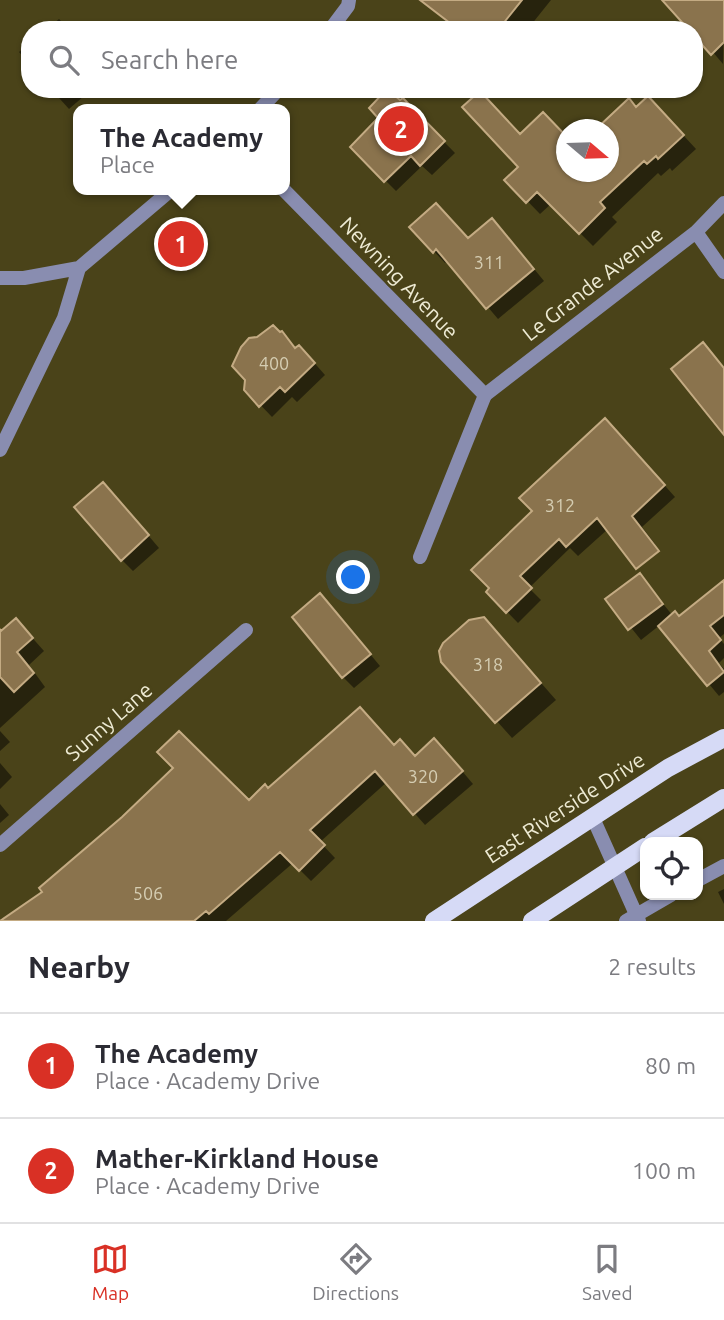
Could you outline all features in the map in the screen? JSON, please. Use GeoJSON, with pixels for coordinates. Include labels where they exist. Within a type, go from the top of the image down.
{"type":"FeatureCollection","features":[{"type":"Feature","properties":{"kind":"main road","name":"East Riverside Drive"},"geometry":{"type":"LineString","coordinates":[[434,921],[668,768],[724,738]]}},
{"type":"Feature","properties":{"kind":"main road"},"geometry":{"type":"LineString","coordinates":[[661,837],[724,798]]}},
{"type":"Feature","properties":{"kind":"main road"},"geometry":{"type":"LineString","coordinates":[[532,921],[640,850]]}},
{"type":"Feature","properties":{"kind":"street"},"geometry":{"type":"LineString","coordinates":[[337,21],[348,6],[349,0]]}},
{"type":"Feature","properties":{"kind":"street"},"geometry":{"type":"LineString","coordinates":[[0,278],[24,278],[79,268],[165,195]]}},
{"type":"Feature","properties":{"kind":"street","name":"Newning Avenue"},"geometry":{"type":"LineString","coordinates":[[289,195],[485,395]]}},
{"type":"Feature","properties":{"kind":"street","name":"Le Grande Avenue"},"geometry":{"type":"LineString","coordinates":[[485,395],[695,232],[724,203]]}},
{"type":"Feature","properties":{"kind":"street"},"geometry":{"type":"LineString","coordinates":[[695,232],[724,272]]}},
{"type":"Feature","properties":{"kind":"street"},"geometry":{"type":"LineString","coordinates":[[0,450],[64,318],[79,268]]}},
{"type":"Feature","properties":{"kind":"street"},"geometry":{"type":"LineString","coordinates":[[419,557],[485,395]]}},
{"type":"Feature","properties":{"kind":"street","name":"Sunny Lane"},"geometry":{"type":"LineString","coordinates":[[0,845],[246,630]]}},
{"type":"Feature","properties":{"kind":"street"},"geometry":{"type":"LineString","coordinates":[[593,818],[634,919],[663,900]]}},
{"type":"Feature","properties":{"kind":"street"},"geometry":{"type":"LineString","coordinates":[[703,877],[724,866]]}},
{"type":"Feature","properties":{"kind":"building"},"geometry":{"type":"Polygon","coordinates":[[[420,0],[522,0],[505,21],[447,21],[420,0]]]}},
{"type":"Feature","properties":{"kind":"building"},"geometry":{"type":"Polygon","coordinates":[[[662,0],[724,0],[724,42],[711,55],[703,46],[703,21],[681,21],[662,0]]]}},
{"type":"Feature","properties":{"kind":"building"},"geometry":{"type":"Polygon","coordinates":[[[378,98],[403,98],[445,141],[420,166],[411,156],[384,182],[350,147],[378,118],[369,108],[378,98]]]}},
{"type":"Feature","properties":{"kind":"building"},"geometry":{"type":"Polygon","coordinates":[[[472,98],[487,98],[520,134],[543,112],[556,126],[556,182],[619,182],[619,119],[607,119],[629,98],[636,107],[646,98],[650,98],[684,135],[658,159],[656,156],[647,164],[644,161],[600,202],[605,208],[579,234],[537,192],[526,203],[504,180],[518,167],[462,107],[472,98]]]}},
{"type":"Feature","properties":{"kind":"building"},"geometry":{"type":"Polygon","coordinates":[[[436,203],[468,238],[492,218],[534,269],[486,309],[436,249],[433,253],[409,227],[436,203]]]}},
{"type":"Feature","properties":{"kind":"building"},"geometry":{"type":"Polygon","coordinates":[[[273,325],[282,331],[295,348],[299,345],[315,363],[285,392],[280,387],[259,407],[244,390],[245,380],[232,366],[241,347],[249,338],[257,337],[273,325]]]}},
{"type":"Feature","properties":{"kind":"building"},"geometry":{"type":"Polygon","coordinates":[[[703,342],[724,368],[724,435],[671,369],[703,342]]]}},
{"type":"Feature","properties":{"kind":"building"},"geometry":{"type":"Polygon","coordinates":[[[605,418],[665,485],[632,516],[659,551],[636,569],[597,518],[566,547],[559,539],[520,576],[532,588],[506,613],[486,592],[489,588],[471,570],[532,511],[519,498],[605,418]]]}},
{"type":"Feature","properties":{"kind":"building"},"geometry":{"type":"Polygon","coordinates":[[[103,482],[149,535],[121,561],[74,507],[103,482]]]}},
{"type":"Feature","properties":{"kind":"building"},"geometry":{"type":"Polygon","coordinates":[[[640,573],[663,604],[628,630],[605,599],[640,573]]]}},
{"type":"Feature","properties":{"kind":"building"},"geometry":{"type":"Polygon","coordinates":[[[724,580],[724,615],[710,626],[721,640],[709,651],[724,672],[707,686],[658,626],[675,611],[679,616],[724,580]]]}},
{"type":"Feature","properties":{"kind":"building"},"geometry":{"type":"Polygon","coordinates":[[[320,593],[371,654],[342,678],[292,617],[320,593]]]}},
{"type":"Feature","properties":{"kind":"building"},"geometry":{"type":"Polygon","coordinates":[[[484,617],[541,683],[495,723],[441,662],[439,651],[443,643],[469,620],[484,617]]]}},
{"type":"Feature","properties":{"kind":"building"},"geometry":{"type":"Polygon","coordinates":[[[16,618],[33,638],[17,652],[34,673],[14,692],[0,677],[0,629],[1,631],[16,618]]]}},
{"type":"Feature","properties":{"kind":"building"},"geometry":{"type":"Polygon","coordinates":[[[360,707],[394,745],[400,739],[415,756],[434,738],[463,771],[413,815],[375,771],[310,830],[325,845],[299,871],[280,852],[209,914],[206,911],[194,921],[0,921],[42,892],[39,888],[122,817],[173,768],[157,752],[179,731],[249,800],[265,784],[268,788],[360,707]]]}},
{"type":"Feature","properties":{"kind":"place","name":"Mather-Kirkland House"},"geometry":{"type":"Point","coordinates":[401,129]}},
{"type":"Feature","properties":{"kind":"place","name":"The Academy"},"geometry":{"type":"Point","coordinates":[181,244]}}]}
